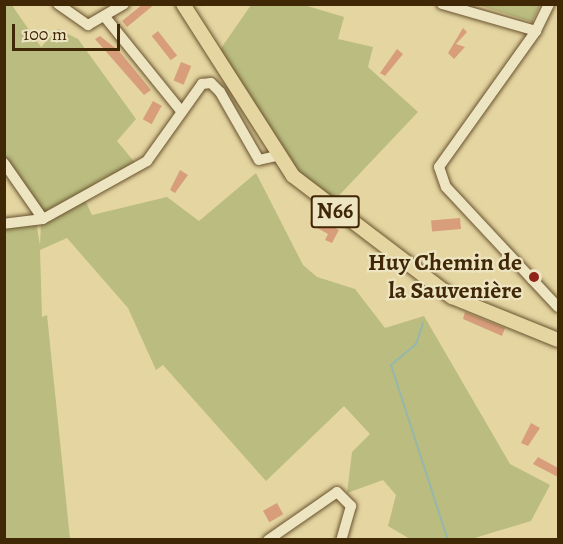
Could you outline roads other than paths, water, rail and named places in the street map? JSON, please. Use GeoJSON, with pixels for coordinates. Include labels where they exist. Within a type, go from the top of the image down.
{"type":"FeatureCollection","features":[{"type":"Feature","properties":{"kind":"main road","name":"N66"},"geometry":{"type":"LineString","coordinates":[[183,4],[276,156],[347,222],[452,297],[558,340]]}},
{"type":"Feature","properties":{"kind":"street"},"geometry":{"type":"LineString","coordinates":[[58,4],[88,25],[124,4]]}},
{"type":"Feature","properties":{"kind":"street"},"geometry":{"type":"LineString","coordinates":[[442,4],[536,32]]}},
{"type":"Feature","properties":{"kind":"street"},"geometry":{"type":"LineString","coordinates":[[549,4],[536,32],[439,167],[446,187],[558,307]]}},
{"type":"Feature","properties":{"kind":"street"},"geometry":{"type":"LineString","coordinates":[[105,17],[182,112]]}},
{"type":"Feature","properties":{"kind":"street"},"geometry":{"type":"LineString","coordinates":[[4,224],[43,219],[147,161],[202,84],[211,83],[259,160],[276,156]]}},
{"type":"Feature","properties":{"kind":"street"},"geometry":{"type":"LineString","coordinates":[[4,164],[43,219]]}},
{"type":"Feature","properties":{"kind":"street"},"geometry":{"type":"LineString","coordinates":[[268,540],[337,492],[351,506],[341,540]]}},
{"type":"Feature","properties":{"kind":"waterway"},"geometry":{"type":"LineString","coordinates":[[423,323],[416,344],[391,365],[448,540]]}},
{"type":"Feature","properties":{"kind":"place","name":"Huy Chemin de la Sauvenière"},"geometry":{"type":"Point","coordinates":[534,277]}}]}
